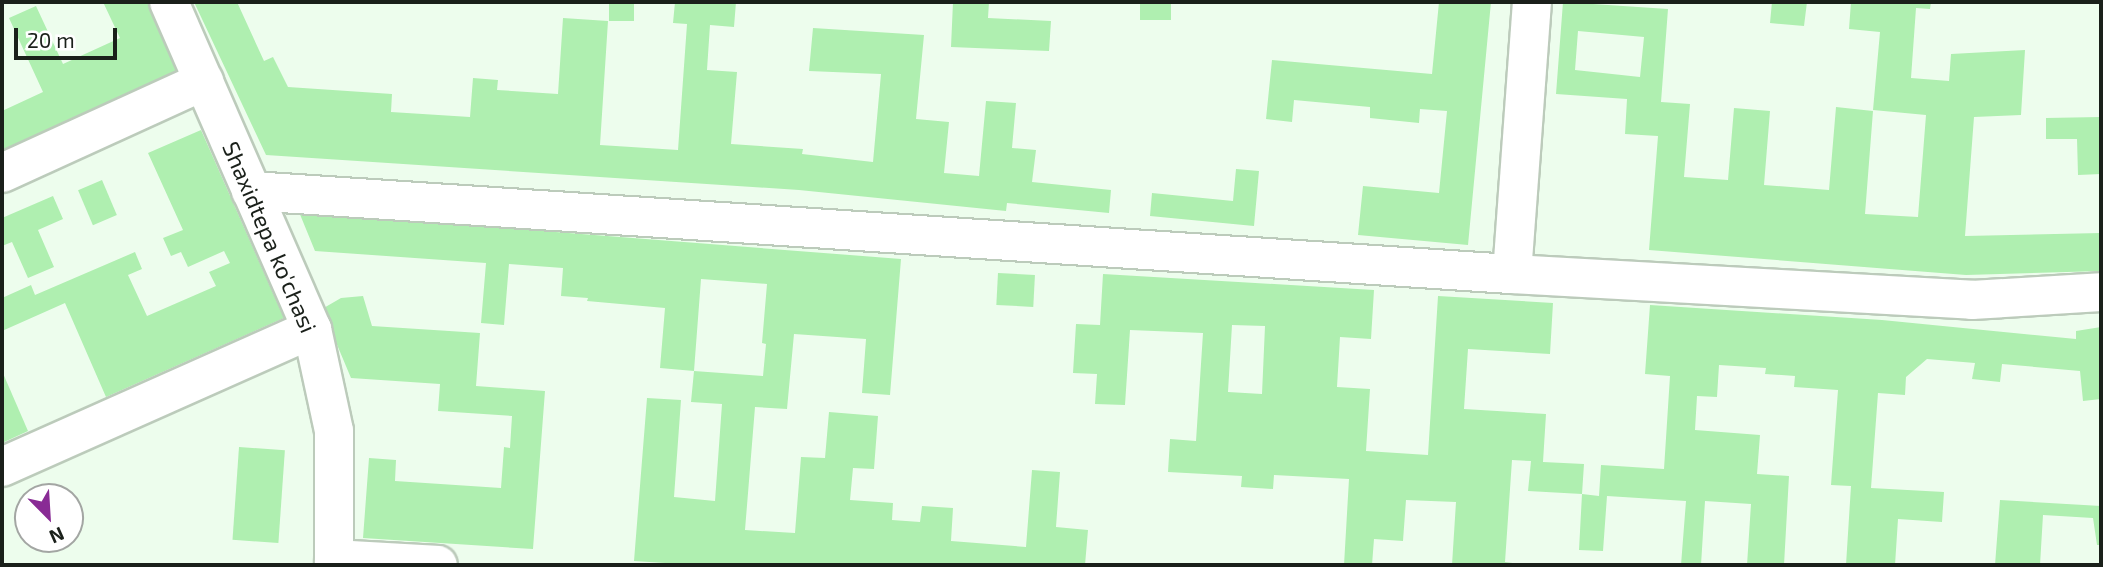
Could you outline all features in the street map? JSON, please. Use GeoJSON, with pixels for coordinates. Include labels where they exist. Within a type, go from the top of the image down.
{"type":"FeatureCollection","features":[{"type":"Feature","properties":{"kind":"street","name":"Shaxidtepa ko'chasi"},"geometry":{"type":"LineString","coordinates":[[169,2],[312,329],[334,431],[334,562]]}},
{"type":"Feature","properties":{"kind":"street"},"geometry":{"type":"LineString","coordinates":[[1512,274],[1532,2]]}},
{"type":"Feature","properties":{"kind":"street"},"geometry":{"type":"LineString","coordinates":[[2,173],[204,81]]}},
{"type":"Feature","properties":{"kind":"street"},"geometry":{"type":"LineString","coordinates":[[251,191],[1512,274],[1972,300],[2101,292]]}},
{"type":"Feature","properties":{"kind":"street"},"geometry":{"type":"LineString","coordinates":[[2,467],[312,329]]}},
{"type":"Feature","properties":{"kind":"street"},"geometry":{"type":"LineString","coordinates":[[334,562],[438,565]]}},
{"type":"Feature","properties":{"kind":"building"},"geometry":{"type":"Polygon","coordinates":[[[103,2],[151,2],[183,71],[2,153],[2,111],[43,92],[9,18],[36,6],[63,64],[120,38],[103,2]]]}},
{"type":"Feature","properties":{"kind":"building"},"geometry":{"type":"Polygon","coordinates":[[[194,2],[237,2],[264,61],[273,57],[288,87],[392,94],[391,112],[470,117],[473,78],[498,80],[497,90],[558,94],[563,18],[608,21],[600,145],[678,150],[687,24],[673,23],[675,2],[736,2],[734,27],[710,25],[707,70],[737,72],[731,144],[803,149],[802,154],[873,162],[881,74],[809,71],[813,28],[924,35],[916,119],[949,122],[944,173],[979,176],[986,101],[1016,103],[1012,148],[1036,150],[1032,182],[1111,190],[1109,213],[1007,203],[1006,211],[799,190],[266,155],[194,2]]]}},
{"type":"Feature","properties":{"kind":"building"},"geometry":{"type":"Polygon","coordinates":[[[609,2],[634,2],[634,21],[609,21],[609,2]]]}},
{"type":"Feature","properties":{"kind":"building"},"geometry":{"type":"Polygon","coordinates":[[[953,2],[989,2],[988,18],[1051,21],[1049,51],[951,47],[953,2]]]}},
{"type":"Feature","properties":{"kind":"building"},"geometry":{"type":"Polygon","coordinates":[[[1140,2],[1171,2],[1171,20],[1140,20],[1140,2]]]}},
{"type":"Feature","properties":{"kind":"building"},"geometry":{"type":"Polygon","coordinates":[[[1439,2],[1491,2],[1468,245],[1358,235],[1363,186],[1439,193],[1447,111],[1420,109],[1419,123],[1370,118],[1370,107],[1294,100],[1292,122],[1266,119],[1272,60],[1432,74],[1439,2]]]}},
{"type":"Feature","properties":{"kind":"building"},"geometry":{"type":"Polygon","coordinates":[[[1563,2],[1668,9],[1661,102],[1690,104],[1684,177],[1728,180],[1734,108],[1770,111],[1764,185],[1829,190],[1836,107],[1873,111],[1865,214],[1918,217],[1926,115],[1873,110],[1880,32],[1849,29],[1851,2],[1931,2],[1930,9],[1916,8],[1911,78],[1949,81],[1951,54],[2025,50],[2021,115],[1974,117],[1965,236],[2101,233],[2101,271],[1966,275],[1649,250],[1658,136],[1625,134],[1627,99],[1556,94],[1563,2]],[[1578,31],[1575,70],[1640,77],[1644,37],[1578,31]]]}},
{"type":"Feature","properties":{"kind":"building"},"geometry":{"type":"Polygon","coordinates":[[[1772,2],[1807,2],[1804,26],[1770,23],[1772,2]]]}},
{"type":"Feature","properties":{"kind":"building"},"geometry":{"type":"Polygon","coordinates":[[[2100,117],[2101,174],[2078,175],[2077,139],[2046,139],[2046,118],[2100,117]]]}},
{"type":"Feature","properties":{"kind":"building"},"geometry":{"type":"Polygon","coordinates":[[[201,130],[284,318],[106,397],[65,303],[2,331],[2,298],[31,285],[35,295],[135,252],[142,269],[128,275],[147,316],[216,286],[209,272],[230,263],[224,251],[188,267],[181,252],[171,256],[163,238],[183,230],[148,153],[201,130]]]}},
{"type":"Feature","properties":{"kind":"building"},"geometry":{"type":"Polygon","coordinates":[[[1236,169],[1259,171],[1254,226],[1150,216],[1152,193],[1233,201],[1236,169]]]}},
{"type":"Feature","properties":{"kind":"building"},"geometry":{"type":"Polygon","coordinates":[[[102,180],[117,215],[93,225],[78,190],[102,180]]]}},
{"type":"Feature","properties":{"kind":"building"},"geometry":{"type":"Polygon","coordinates":[[[53,196],[63,219],[38,230],[54,267],[28,278],[12,242],[2,246],[2,218],[53,196]]]}},
{"type":"Feature","properties":{"kind":"building"},"geometry":{"type":"Polygon","coordinates":[[[299,212],[901,259],[890,395],[862,393],[866,339],[794,334],[787,409],[755,407],[745,530],[795,533],[801,457],[825,458],[829,412],[878,416],[874,469],[853,468],[850,500],[893,503],[892,520],[920,522],[922,506],[953,508],[951,541],[1026,547],[1032,470],[1060,472],[1056,527],[1088,530],[1085,565],[696,565],[634,561],[647,398],[681,400],[674,497],[715,501],[722,404],[691,402],[694,371],[660,368],[665,308],[561,296],[563,268],[509,264],[504,325],[481,323],[486,263],[315,251],[299,212]],[[701,279],[694,371],[763,376],[766,344],[762,343],[767,284],[701,279]]]}},
{"type":"Feature","properties":{"kind":"building"},"geometry":{"type":"Polygon","coordinates":[[[998,273],[1035,275],[1033,307],[996,305],[998,273]]]}},
{"type":"Feature","properties":{"kind":"building"},"geometry":{"type":"Polygon","coordinates":[[[1103,274],[1374,290],[1371,339],[1340,337],[1337,387],[1370,389],[1366,451],[1428,455],[1438,296],[1553,303],[1550,354],[1468,349],[1464,409],[1546,414],[1543,462],[1584,464],[1582,494],[1528,491],[1531,461],[1512,460],[1505,562],[1527,565],[1452,565],[1456,502],[1406,500],[1403,541],[1374,539],[1372,565],[1344,565],[1349,479],[1274,475],[1273,489],[1241,487],[1242,476],[1168,472],[1170,439],[1196,441],[1203,333],[1130,330],[1125,405],[1095,404],[1097,374],[1073,373],[1076,324],[1100,325],[1103,274]],[[1232,325],[1228,392],[1262,394],[1265,326],[1232,325]]]}},
{"type":"Feature","properties":{"kind":"building"},"geometry":{"type":"Polygon","coordinates":[[[363,296],[372,326],[480,333],[476,386],[545,391],[533,549],[363,538],[369,458],[396,460],[395,481],[501,488],[504,447],[510,448],[512,416],[438,411],[440,384],[351,378],[322,309],[341,298],[363,296]]]}},
{"type":"Feature","properties":{"kind":"building"},"geometry":{"type":"Polygon","coordinates":[[[1650,305],[1882,320],[2076,339],[2076,331],[2101,327],[2101,399],[2083,401],[2080,371],[2002,364],[2000,382],[1972,379],[1975,363],[1927,359],[1906,377],[1905,395],[1878,393],[1871,488],[1944,492],[1942,522],[1898,519],[1895,565],[1846,565],[1851,486],[1831,485],[1838,390],[1794,387],[1795,376],[1765,374],[1766,368],[1719,365],[1717,397],[1697,396],[1695,430],[1760,435],[1757,474],[1789,476],[1784,565],[1747,565],[1751,504],[1705,501],[1701,565],[1681,565],[1686,501],[1607,496],[1603,551],[1579,550],[1582,494],[1599,496],[1601,465],[1664,469],[1670,376],[1645,374],[1650,305]]]}},
{"type":"Feature","properties":{"kind":"building"},"geometry":{"type":"Polygon","coordinates":[[[2,371],[28,431],[2,443],[2,371]]]}},
{"type":"Feature","properties":{"kind":"building"},"geometry":{"type":"Polygon","coordinates":[[[239,447],[285,450],[278,543],[233,540],[239,447]]]}},
{"type":"Feature","properties":{"kind":"building"},"geometry":{"type":"Polygon","coordinates":[[[2000,500],[2101,506],[2101,545],[2097,545],[2093,518],[2043,515],[2040,565],[1995,565],[2000,500]]]}}]}
